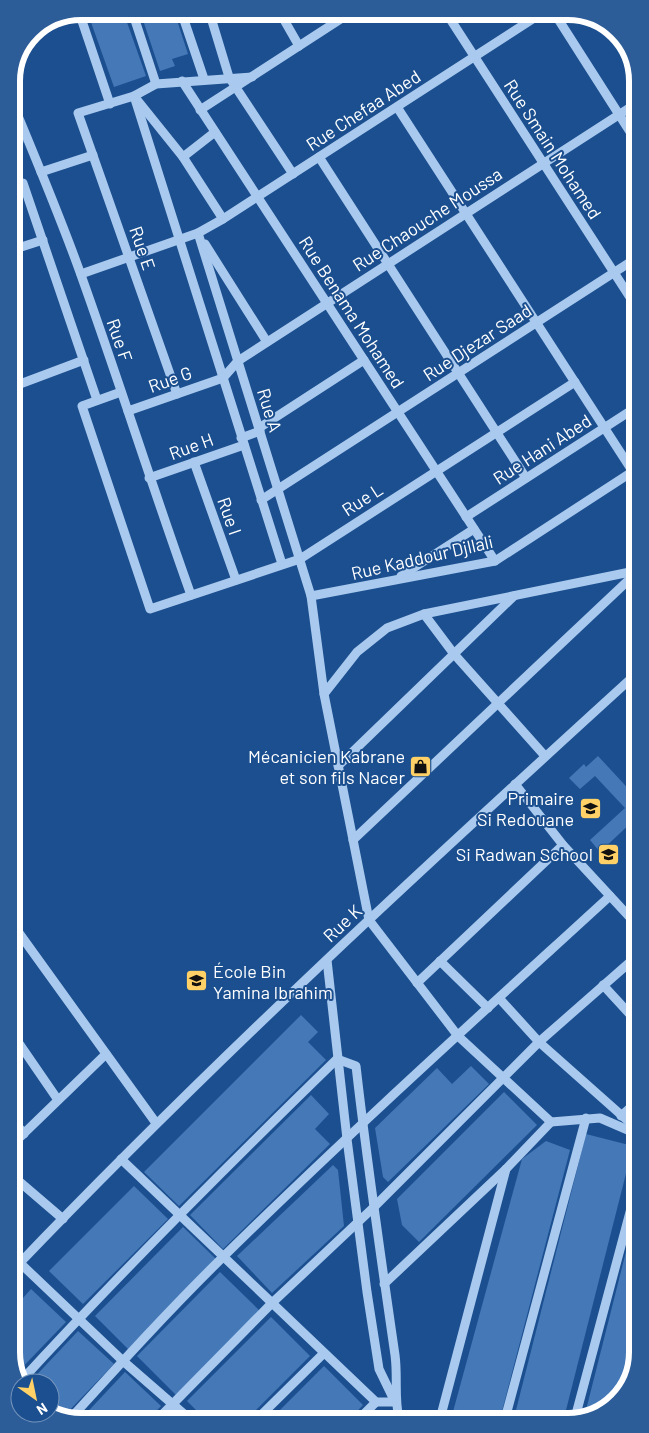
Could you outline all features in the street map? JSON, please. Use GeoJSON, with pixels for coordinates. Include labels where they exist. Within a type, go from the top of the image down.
{"type":"FeatureCollection","features":[{"type":"Feature","properties":{"kind":"street"},"geometry":{"type":"LineString","coordinates":[[82,20],[110,104],[134,96],[156,84],[229,77],[252,77]]}},
{"type":"Feature","properties":{"kind":"street"},"geometry":{"type":"LineString","coordinates":[[135,20],[156,84]]}},
{"type":"Feature","properties":{"kind":"street"},"geometry":{"type":"LineString","coordinates":[[184,20],[204,79]]}},
{"type":"Feature","properties":{"kind":"street"},"geometry":{"type":"LineString","coordinates":[[212,20],[229,77],[237,86],[293,174]]}},
{"type":"Feature","properties":{"kind":"street"},"geometry":{"type":"LineString","coordinates":[[284,20],[299,46]]}},
{"type":"Feature","properties":{"kind":"street"},"geometry":{"type":"LineString","coordinates":[[200,110],[339,20]]}},
{"type":"Feature","properties":{"kind":"street","name":"Rue Smain Mohamed"},"geometry":{"type":"LineString","coordinates":[[451,20],[629,296]]}},
{"type":"Feature","properties":{"kind":"street","name":"Rue Chefaa Abed"},"geometry":{"type":"LineString","coordinates":[[81,274],[198,233],[223,219],[531,20]]}},
{"type":"Feature","properties":{"kind":"street"},"geometry":{"type":"LineString","coordinates":[[559,20],[629,130]]}},
{"type":"Feature","properties":{"kind":"street","name":"Rue Benama Mohamed"},"geometry":{"type":"LineString","coordinates":[[182,81],[495,561]]}},
{"type":"Feature","properties":{"kind":"street"},"geometry":{"type":"LineString","coordinates":[[134,96],[183,157],[223,219]]}},
{"type":"Feature","properties":{"kind":"street"},"geometry":{"type":"LineString","coordinates":[[134,96],[282,564]]}},
{"type":"Feature","properties":{"kind":"street","name":"Rue E"},"geometry":{"type":"LineString","coordinates":[[110,104],[78,113],[177,394]]}},
{"type":"Feature","properties":{"kind":"street"},"geometry":{"type":"LineString","coordinates":[[397,107],[629,464]]}},
{"type":"Feature","properties":{"kind":"street","name":"Rue Chaouche Moussa"},"geometry":{"type":"LineString","coordinates":[[223,378],[238,361],[629,108]]}},
{"type":"Feature","properties":{"kind":"street","name":"Rue F"},"geometry":{"type":"LineString","coordinates":[[20,118],[81,274],[149,478],[191,595]]}},
{"type":"Feature","properties":{"kind":"street"},"geometry":{"type":"LineString","coordinates":[[183,157],[215,132]]}},
{"type":"Feature","properties":{"kind":"street"},"geometry":{"type":"LineString","coordinates":[[41,172],[93,155]]}},
{"type":"Feature","properties":{"kind":"street"},"geometry":{"type":"LineString","coordinates":[[319,157],[526,478]]}},
{"type":"Feature","properties":{"kind":"street"},"geometry":{"type":"LineString","coordinates":[[23,183],[97,400],[121,392]]}},
{"type":"Feature","properties":{"kind":"street"},"geometry":{"type":"LineString","coordinates":[[198,233],[268,342]]}},
{"type":"Feature","properties":{"kind":"street","name":"Rue A"},"geometry":{"type":"LineString","coordinates":[[198,233],[311,596],[324,694],[369,920]]}},
{"type":"Feature","properties":{"kind":"street"},"geometry":{"type":"LineString","coordinates":[[20,247],[43,240]]}},
{"type":"Feature","properties":{"kind":"street","name":"Rue Djezar Saad"},"geometry":{"type":"LineString","coordinates":[[261,500],[629,262]]}},
{"type":"Feature","properties":{"kind":"street"},"geometry":{"type":"LineString","coordinates":[[20,384],[84,360]]}},
{"type":"Feature","properties":{"kind":"street","name":"Rue H"},"geometry":{"type":"LineString","coordinates":[[149,478],[194,462],[243,441],[364,360]]}},
{"type":"Feature","properties":{"kind":"street","name":"Rue G"},"geometry":{"type":"LineString","coordinates":[[128,411],[223,378]]}},
{"type":"Feature","properties":{"kind":"street","name":"Rue L"},"geometry":{"type":"LineString","coordinates":[[97,400],[82,406],[150,609],[300,559],[575,382]]}},
{"type":"Feature","properties":{"kind":"street","name":"Rue Hani Abed"},"geometry":{"type":"LineString","coordinates":[[466,517],[629,412]]}},
{"type":"Feature","properties":{"kind":"street","name":"Rue I"},"geometry":{"type":"LineString","coordinates":[[194,462],[236,580]]}},
{"type":"Feature","properties":{"kind":"street","name":"Rue Kaddour Djllali"},"geometry":{"type":"LineString","coordinates":[[311,596],[393,582],[495,561],[629,474]]}},
{"type":"Feature","properties":{"kind":"street"},"geometry":{"type":"LineString","coordinates":[[393,582],[474,529]]}},
{"type":"Feature","properties":{"kind":"street"},"geometry":{"type":"LineString","coordinates":[[324,694],[357,652],[387,628],[424,614],[629,574]]}},
{"type":"Feature","properties":{"kind":"street"},"geometry":{"type":"LineString","coordinates":[[353,840],[629,580]]}},
{"type":"Feature","properties":{"kind":"street"},"geometry":{"type":"LineString","coordinates":[[338,766],[515,596]]}},
{"type":"Feature","properties":{"kind":"street"},"geometry":{"type":"LineString","coordinates":[[424,614],[454,654],[545,756]]}},
{"type":"Feature","properties":{"kind":"street","name":"Rue K"},"geometry":{"type":"LineString","coordinates":[[20,1263],[156,1123],[369,920],[629,680]]}},
{"type":"Feature","properties":{"kind":"street"},"geometry":{"type":"LineString","coordinates":[[515,784],[563,845],[629,916]]}},
{"type":"Feature","properties":{"kind":"street"},"geometry":{"type":"LineString","coordinates":[[417,983],[563,845]]}},
{"type":"Feature","properties":{"kind":"street"},"geometry":{"type":"LineString","coordinates":[[76,1413],[123,1361],[223,1257],[363,1124],[610,896]]}},
{"type":"Feature","properties":{"kind":"street"},"geometry":{"type":"LineString","coordinates":[[369,920],[458,1036],[551,1122]]}},
{"type":"Feature","properties":{"kind":"street"},"geometry":{"type":"LineString","coordinates":[[20,934],[156,1123]]}},
{"type":"Feature","properties":{"kind":"street"},"geometry":{"type":"LineString","coordinates":[[327,960],[347,1139],[379,1369],[395,1402],[398,1413]]}},
{"type":"Feature","properties":{"kind":"street"},"geometry":{"type":"LineString","coordinates":[[440,961],[488,1008]]}},
{"type":"Feature","properties":{"kind":"street"},"geometry":{"type":"LineString","coordinates":[[164,1413],[272,1303],[359,1222],[539,1042],[629,963]]}},
{"type":"Feature","properties":{"kind":"street"},"geometry":{"type":"LineString","coordinates":[[603,985],[629,1013]]}},
{"type":"Feature","properties":{"kind":"street"},"geometry":{"type":"LineString","coordinates":[[499,998],[539,1042],[629,1122]]}},
{"type":"Feature","properties":{"kind":"street"},"geometry":{"type":"LineString","coordinates":[[20,1045],[58,1100]]}},
{"type":"Feature","properties":{"kind":"street"},"geometry":{"type":"LineString","coordinates":[[20,1138],[106,1054]]}},
{"type":"Feature","properties":{"kind":"street"},"geometry":{"type":"LineString","coordinates":[[337,1059],[356,1066],[373,1208],[396,1362],[395,1402]]}},
{"type":"Feature","properties":{"kind":"street"},"geometry":{"type":"LineString","coordinates":[[28,1373],[178,1216],[337,1059]]}},
{"type":"Feature","properties":{"kind":"street"},"geometry":{"type":"LineString","coordinates":[[621,1116],[629,1109]]}},
{"type":"Feature","properties":{"kind":"street"},"geometry":{"type":"LineString","coordinates":[[506,1413],[586,1118]]}},
{"type":"Feature","properties":{"kind":"street"},"geometry":{"type":"LineString","coordinates":[[384,1284],[506,1169],[551,1122],[600,1118],[629,1131]]}},
{"type":"Feature","properties":{"kind":"street"},"geometry":{"type":"LineString","coordinates":[[20,1129],[24,1134]]}},
{"type":"Feature","properties":{"kind":"street"},"geometry":{"type":"LineString","coordinates":[[122,1159],[178,1216],[376,1402],[395,1402]]}},
{"type":"Feature","properties":{"kind":"street"},"geometry":{"type":"LineString","coordinates":[[442,1413],[506,1169]]}},
{"type":"Feature","properties":{"kind":"street"},"geometry":{"type":"LineString","coordinates":[[20,1182],[63,1219]]}},
{"type":"Feature","properties":{"kind":"street"},"geometry":{"type":"LineString","coordinates":[[577,1412],[629,1216]]}},
{"type":"Feature","properties":{"kind":"street"},"geometry":{"type":"LineString","coordinates":[[20,1269],[183,1413]]}},
{"type":"Feature","properties":{"kind":"street"},"geometry":{"type":"LineString","coordinates":[[263,1413],[324,1353]]}},
{"type":"Feature","properties":{"kind":"street"},"geometry":{"type":"LineString","coordinates":[[365,1413],[376,1402]]}},
{"type":"Feature","properties":{"kind":"building"},"geometry":{"type":"Polygon","coordinates":[[[90,20],[126,20],[146,76],[114,87],[90,20]]]}},
{"type":"Feature","properties":{"kind":"building"},"geometry":{"type":"Polygon","coordinates":[[[143,20],[177,20],[188,54],[172,59],[175,66],[160,71],[143,20]]]}},
{"type":"Feature","properties":{"kind":"building"},"geometry":{"type":"Polygon","coordinates":[[[20,131],[25,142],[20,144],[20,131]]]}},
{"type":"Feature","properties":{"kind":"building"},"geometry":{"type":"Polygon","coordinates":[[[598,756],[629,789],[629,825],[600,852],[590,840],[625,808],[595,776],[580,789],[569,778],[584,764],[586,767],[598,756]]]}},
{"type":"Feature","properties":{"kind":"building"},"geometry":{"type":"Polygon","coordinates":[[[301,1015],[318,1032],[308,1042],[326,1060],[179,1206],[144,1172],[301,1015]]]}},
{"type":"Feature","properties":{"kind":"building"},"geometry":{"type":"Polygon","coordinates":[[[471,1066],[489,1084],[388,1182],[383,1177],[375,1128],[437,1068],[452,1084],[471,1066]]]}},
{"type":"Feature","properties":{"kind":"building"},"geometry":{"type":"Polygon","coordinates":[[[504,1092],[537,1125],[419,1242],[402,1225],[397,1199],[504,1092]]]}},
{"type":"Feature","properties":{"kind":"building"},"geometry":{"type":"Polygon","coordinates":[[[311,1095],[329,1114],[315,1129],[330,1144],[223,1249],[190,1215],[311,1095]]]}},
{"type":"Feature","properties":{"kind":"building"},"geometry":{"type":"Polygon","coordinates":[[[586,1134],[629,1145],[629,1162],[565,1413],[515,1413],[586,1134]]]}},
{"type":"Feature","properties":{"kind":"building"},"geometry":{"type":"Polygon","coordinates":[[[546,1141],[570,1150],[502,1413],[453,1413],[522,1159],[546,1141]]]}},
{"type":"Feature","properties":{"kind":"building"},"geometry":{"type":"Polygon","coordinates":[[[333,1165],[338,1170],[344,1226],[272,1293],[237,1256],[333,1165]]]}},
{"type":"Feature","properties":{"kind":"building"},"geometry":{"type":"Polygon","coordinates":[[[134,1186],[168,1219],[83,1304],[49,1271],[134,1186]]]}},
{"type":"Feature","properties":{"kind":"building"},"geometry":{"type":"Polygon","coordinates":[[[183,1227],[216,1259],[128,1349],[95,1316],[183,1227]]]}},
{"type":"Feature","properties":{"kind":"building"},"geometry":{"type":"Polygon","coordinates":[[[629,1240],[629,1352],[626,1372],[611,1395],[602,1403],[586,1410],[629,1240]]]}},
{"type":"Feature","properties":{"kind":"building"},"geometry":{"type":"Polygon","coordinates":[[[220,1272],[260,1311],[176,1395],[137,1356],[220,1272]]]}},
{"type":"Feature","properties":{"kind":"building"},"geometry":{"type":"Polygon","coordinates":[[[31,1289],[66,1322],[22,1367],[20,1352],[20,1301],[31,1289]]]}},
{"type":"Feature","properties":{"kind":"building"},"geometry":{"type":"Polygon","coordinates":[[[271,1317],[310,1356],[253,1413],[199,1413],[187,1401],[271,1317]]]}},
{"type":"Feature","properties":{"kind":"building"},"geometry":{"type":"Polygon","coordinates":[[[78,1331],[114,1364],[68,1412],[60,1409],[60,1373],[38,1373],[78,1331]]]}},
{"type":"Feature","properties":{"kind":"building"},"geometry":{"type":"Polygon","coordinates":[[[324,1366],[363,1405],[356,1413],[277,1413],[324,1366]]]}},
{"type":"Feature","properties":{"kind":"building"},"geometry":{"type":"Polygon","coordinates":[[[125,1372],[161,1406],[154,1413],[86,1413],[125,1372]]]}},
{"type":"Feature","properties":{"kind":"place","name":"Mécanicien Kabrane et son fils Nacer"},"geometry":{"type":"Point","coordinates":[421,766]}},
{"type":"Feature","properties":{"kind":"place","name":"Primaire Si Redouane"},"geometry":{"type":"Point","coordinates":[590,808]}},
{"type":"Feature","properties":{"kind":"place","name":"Si Radwan School"},"geometry":{"type":"Point","coordinates":[609,854]}},
{"type":"Feature","properties":{"kind":"place","name":"École Bin Yamina Ibrahim"},"geometry":{"type":"Point","coordinates":[197,981]}}]}
